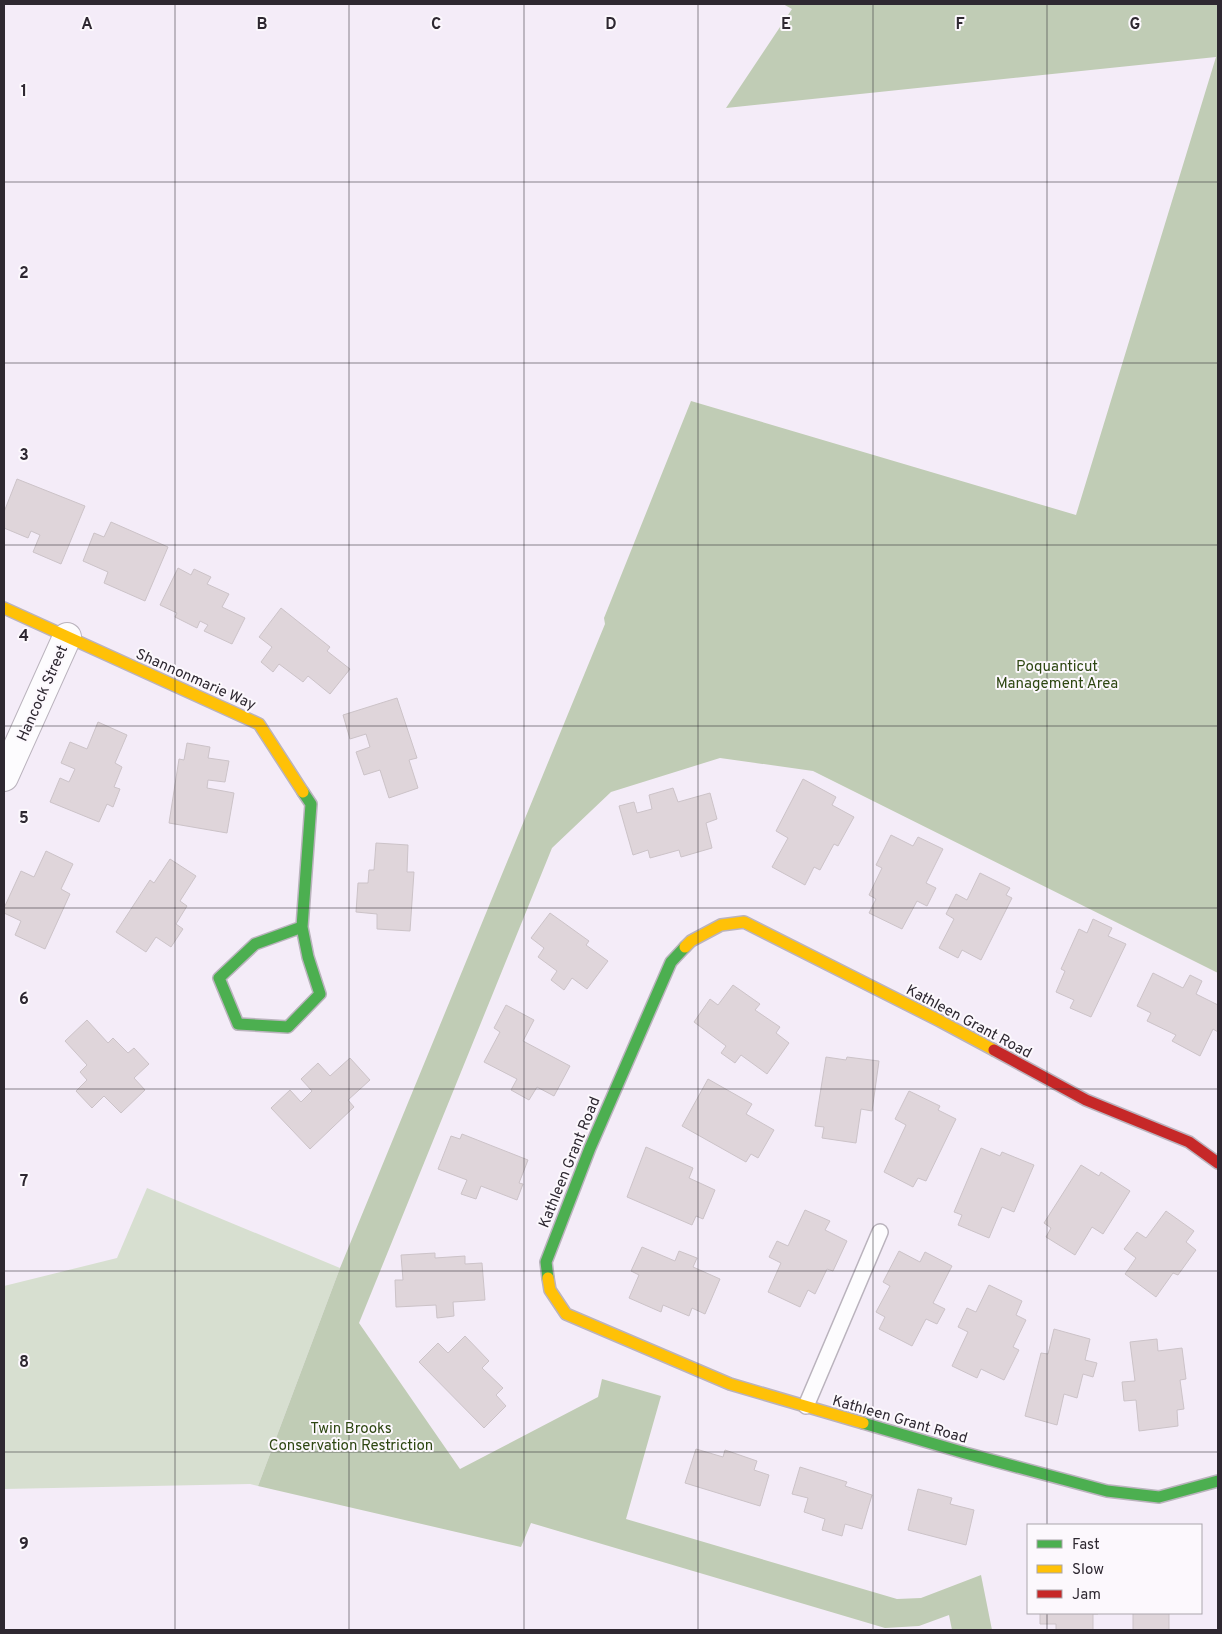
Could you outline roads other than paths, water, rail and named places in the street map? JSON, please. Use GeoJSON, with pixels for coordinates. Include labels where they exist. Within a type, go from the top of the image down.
{"type":"FeatureCollection","features":[{"type":"Feature","properties":{"kind":"street","name":"Shannonmarie Way"},"geometry":{"type":"LineString","coordinates":[[4,608],[259,724],[311,804],[302,927],[308,957],[320,994],[288,1027],[238,1024],[219,978],[255,944],[302,927]]}},
{"type":"Feature","properties":{"kind":"street","name":"Hancock Street"},"geometry":{"type":"LineString","coordinates":[[4,777],[67,637]]}},
{"type":"Feature","properties":{"kind":"street","name":"Kathleen Grant Road"},"geometry":{"type":"LineString","coordinates":[[1218,1162],[1189,1142],[1086,1100],[940,1021],[744,922],[720,925],[691,942],[671,962],[590,1148],[546,1262],[550,1290],[566,1314],[730,1384],[965,1453],[1107,1491],[1159,1497],[1218,1481]]}},
{"type":"Feature","properties":{"kind":"lane"},"geometry":{"type":"LineString","coordinates":[[806,1406],[880,1232]]}},
{"type":"Feature","properties":{"kind":"park label","name":"Poquanticut Management Area"},"geometry":{"type":"Point","coordinates":[1057,674]}},
{"type":"Feature","properties":{"kind":"park label","name":"Twin Brooks Conservation Restriction"},"geometry":{"type":"Point","coordinates":[351,1436]}}]}
